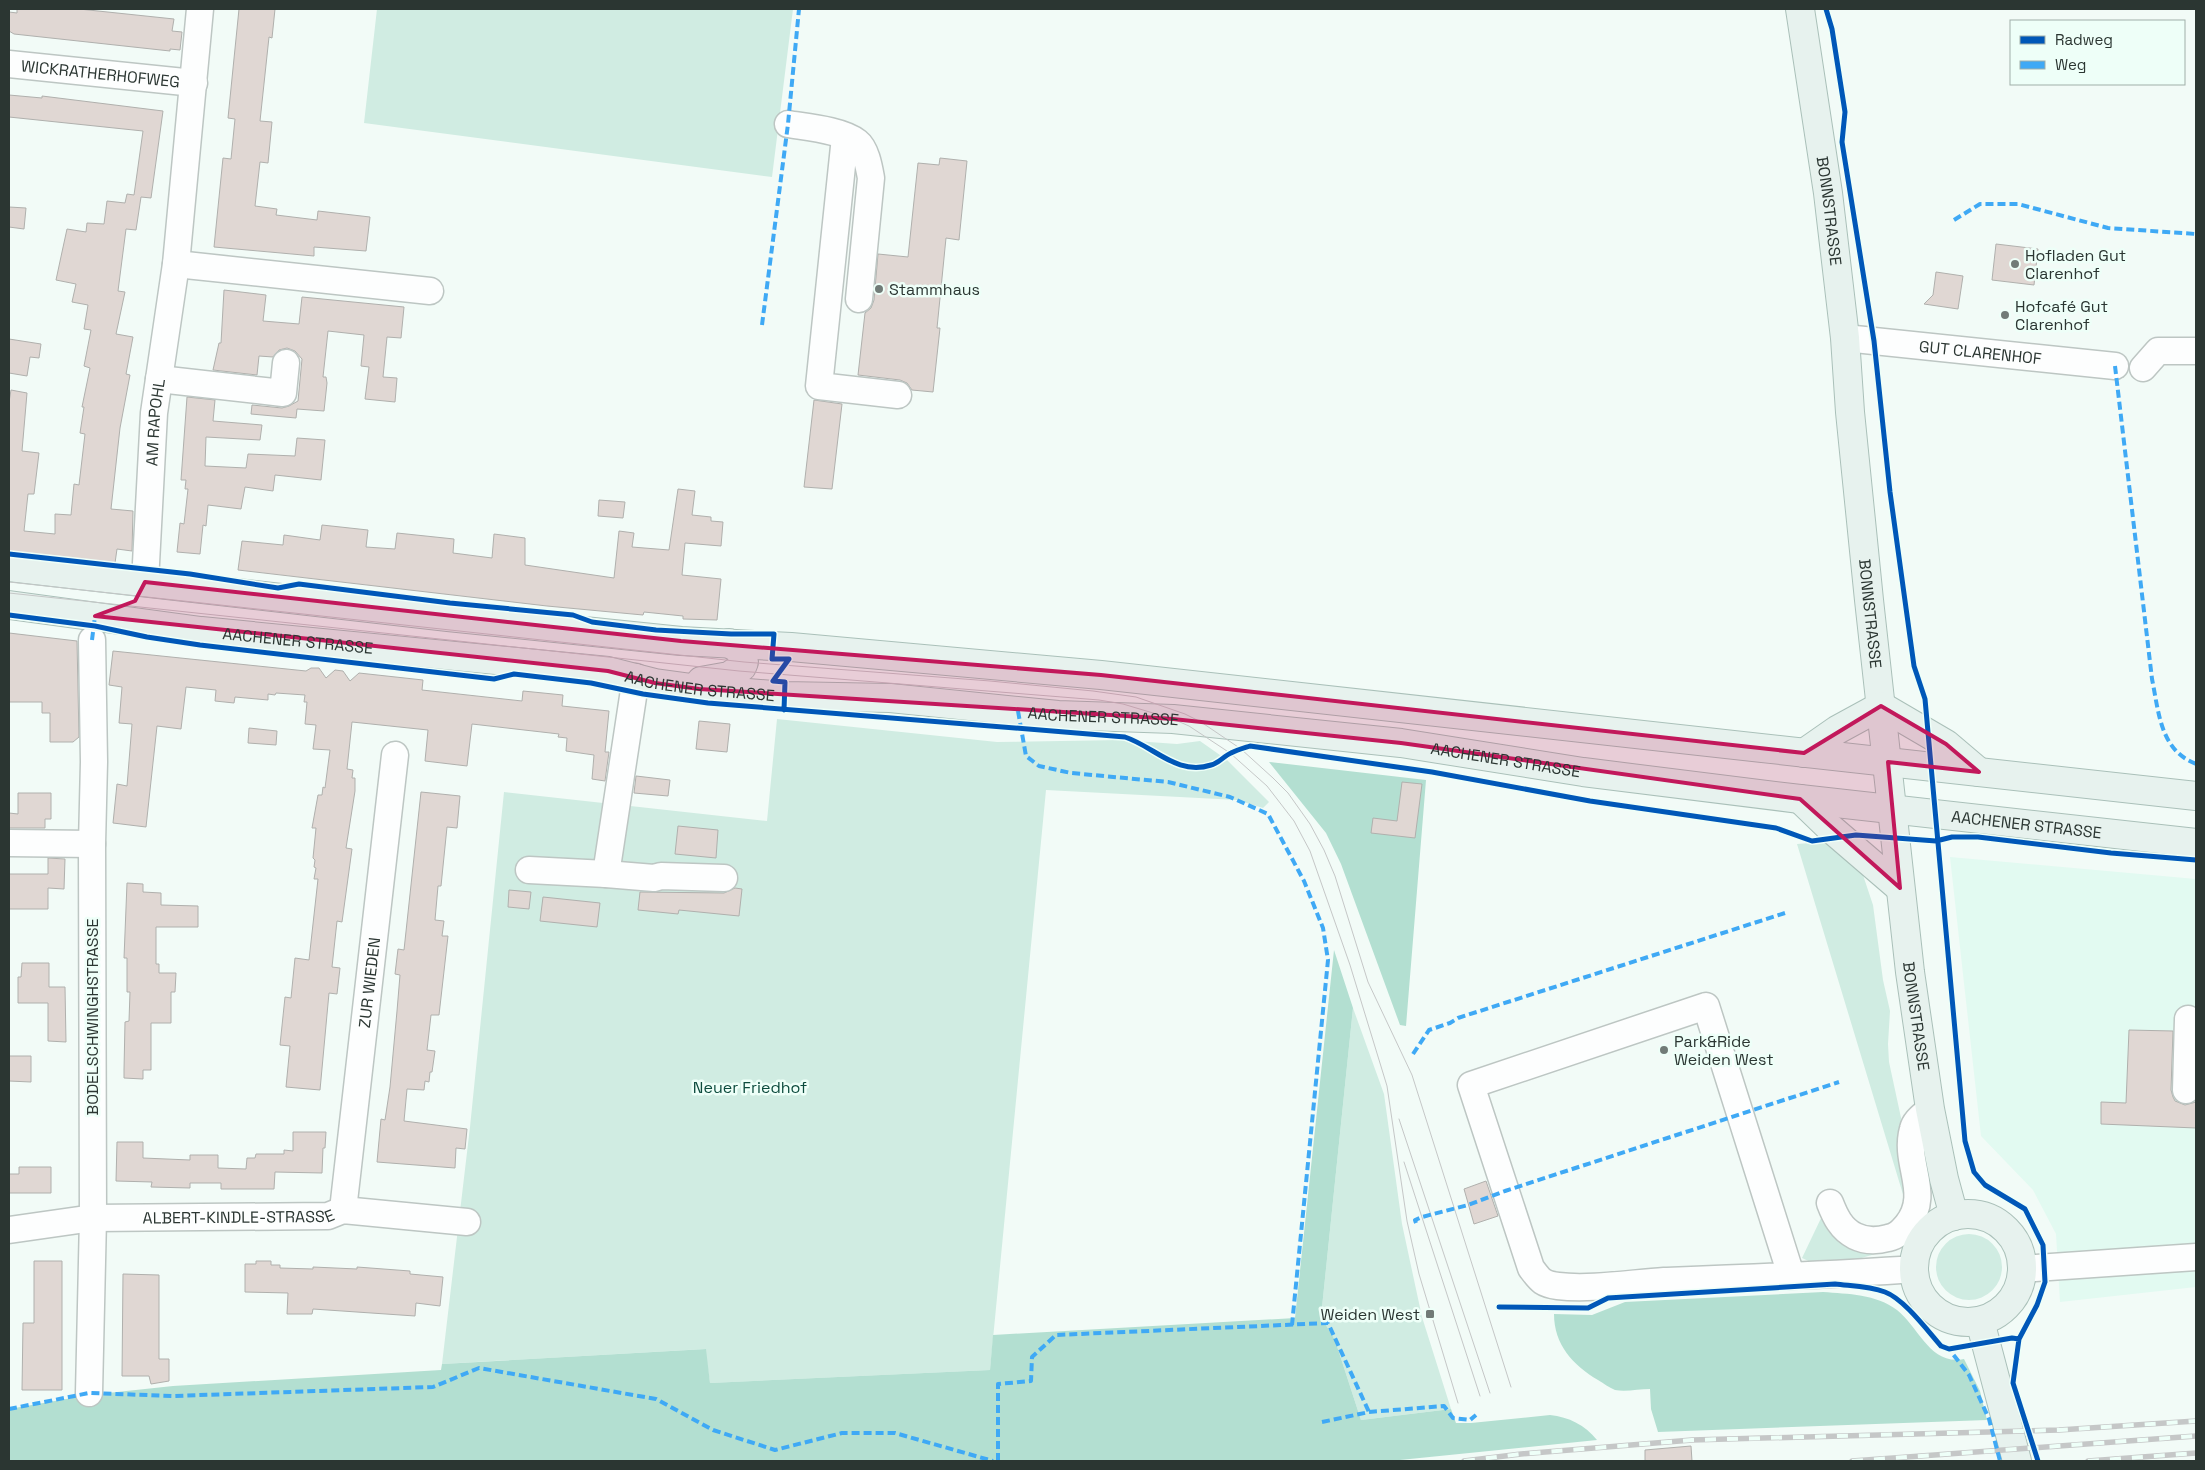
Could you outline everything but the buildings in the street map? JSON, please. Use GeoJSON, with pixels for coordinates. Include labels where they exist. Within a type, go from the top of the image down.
{"type":"FeatureCollection","features":[{"type":"Feature","properties":{"kind":"main road","name":"BONNSTRASSE"},"geometry":{"type":"LineString","coordinates":[[1800,9],[1828,193],[1845,338],[1851,421],[1911,981],[1930,1109],[1944,1179],[1954,1216]]}},
{"type":"Feature","properties":{"kind":"main road"},"geometry":{"type":"LineString","coordinates":[[9,567],[448,617],[681,641],[729,643],[1110,676],[2196,796]]}},
{"type":"Feature","properties":{"kind":"main road"},"geometry":{"type":"LineString","coordinates":[[146,582],[149,602],[165,626]]}},
{"type":"Feature","properties":{"kind":"main road"},"geometry":{"type":"LineString","coordinates":[[94,628],[114,612],[135,601],[140,596],[146,582]]}},
{"type":"Feature","properties":{"kind":"main road","name":"AACHENER STRASSE"},"geometry":{"type":"LineString","coordinates":[[9,605],[94,628],[165,626],[608,670],[655,683],[785,696],[890,698],[1058,715],[1173,719],[1401,743],[1583,772],[1800,799],[2196,843]]}},
{"type":"Feature","properties":{"kind":"main road"},"geometry":{"type":"LineString","coordinates":[[677,686],[729,676],[739,671],[744,662],[742,655],[740,650],[729,643]]}},
{"type":"Feature","properties":{"kind":"main road"},"geometry":{"type":"LineString","coordinates":[[1804,753],[1838,730],[1881,706],[1939,740],[1979,772]]}},
{"type":"Feature","properties":{"kind":"main road"},"geometry":{"type":"LineString","coordinates":[[1800,799],[1829,827],[1900,888]]}},
{"type":"Feature","properties":{"kind":"main road"},"geometry":{"type":"LineString","coordinates":[[1977,1215],[1991,1219],[2003,1226],[2012,1236],[2020,1252],[2022,1269],[2019,1286],[2010,1302],[1997,1314],[1980,1321],[1960,1322],[1934,1310],[1922,1296],[1914,1269],[1917,1252],[1924,1236],[1937,1224],[1954,1216],[1977,1215]]}},
{"type":"Feature","properties":{"kind":"main road"},"geometry":{"type":"LineString","coordinates":[[1980,1321],[2017,1461]]}},
{"type":"Feature","properties":{"kind":"street","name":"AM RAPOHL"},"geometry":{"type":"LineString","coordinates":[[146,582],[150,470],[159,380],[176,264],[200,9]]}},
{"type":"Feature","properties":{"kind":"street","name":"WICKRATHERHOFWEG"},"geometry":{"type":"LineString","coordinates":[[9,64],[194,83]]}},
{"type":"Feature","properties":{"kind":"street"},"geometry":{"type":"LineString","coordinates":[[788,124],[829,130],[858,142],[868,162],[872,178],[859,299]]}},
{"type":"Feature","properties":{"kind":"street"},"geometry":{"type":"LineString","coordinates":[[845,137],[819,386],[898,395]]}},
{"type":"Feature","properties":{"kind":"street"},"geometry":{"type":"LineString","coordinates":[[176,264],[430,291]]}},
{"type":"Feature","properties":{"kind":"street","name":"GUT CLARENHOF"},"geometry":{"type":"LineString","coordinates":[[1845,338],[2115,366]]}},
{"type":"Feature","properties":{"kind":"street"},"geometry":{"type":"LineString","coordinates":[[2143,368],[2158,351],[2196,352]]}},
{"type":"Feature","properties":{"kind":"street"},"geometry":{"type":"LineString","coordinates":[[159,380],[283,393],[286,363]]}},
{"type":"Feature","properties":{"kind":"street","name":"BODELSCHWINGHSTRASSE"},"geometry":{"type":"LineString","coordinates":[[89,1393],[93,1218],[92,844],[94,628]]}},
{"type":"Feature","properties":{"kind":"street"},"geometry":{"type":"LineString","coordinates":[[606,874],[636,677]]}},
{"type":"Feature","properties":{"kind":"street","name":"ZUR WIEDEN"},"geometry":{"type":"LineString","coordinates":[[343,1210],[395,755]]}},
{"type":"Feature","properties":{"kind":"street"},"geometry":{"type":"LineString","coordinates":[[9,843],[92,844]]}},
{"type":"Feature","properties":{"kind":"street"},"geometry":{"type":"LineString","coordinates":[[529,870],[654,878],[661,876],[724,878]]}},
{"type":"Feature","properties":{"kind":"street"},"geometry":{"type":"LineString","coordinates":[[1792,1275],[1706,1006],[1470,1086],[1528,1260],[1531,1268],[1542,1283],[1559,1286],[1587,1286],[1914,1269]]}},
{"type":"Feature","properties":{"kind":"street"},"geometry":{"type":"LineString","coordinates":[[2186,1090],[2188,1019]]}},
{"type":"Feature","properties":{"kind":"street"},"geometry":{"type":"LineString","coordinates":[[1830,1203],[1838,1221],[1847,1232],[1857,1237],[1869,1241],[1881,1240],[1900,1233],[1918,1205],[1919,1192],[1911,1155],[1912,1131],[1915,1123],[1930,1109]]}},
{"type":"Feature","properties":{"kind":"street","name":"ALBERT-KINDLE-STRASSE"},"geometry":{"type":"LineString","coordinates":[[9,1230],[93,1218],[328,1216],[343,1210],[467,1222]]}},
{"type":"Feature","properties":{"kind":"street"},"geometry":{"type":"LineString","coordinates":[[2022,1269],[2196,1257]]}},
{"type":"Feature","properties":{"kind":"highlighted area"},"geometry":{"type":"Polygon","coordinates":[[[145,582],[681,641],[1101,675],[1804,753],[1881,706],[1946,744],[1979,772],[1888,762],[1900,888],[1800,799],[1401,743],[1173,719],[699,689],[655,683],[608,671],[95,616],[135,601],[145,582]]]}},
{"type":"Feature","properties":{"kind":"shaded area"},"geometry":{"type":"Polygon","coordinates":[[[1950,857],[2196,879],[2196,1287],[2060,1302],[2056,1234],[2033,1190],[1981,1136],[1950,857]]]}},
{"type":"Feature","properties":{"kind":"green space"},"geometry":{"type":"Polygon","coordinates":[[[377,9],[793,9],[772,177],[364,123],[377,9]]]}},
{"type":"Feature","properties":{"kind":"green space","name":"Neuer Friedhof"},"geometry":{"type":"Polygon","coordinates":[[[777,719],[997,742],[1121,740],[1177,744],[1200,741],[1227,760],[1269,802],[1263,808],[1237,800],[1046,790],[990,1370],[710,1383],[705,1349],[442,1364],[470,1127],[504,792],[767,821],[777,719]]]}},
{"type":"Feature","properties":{"kind":"green space"},"geometry":{"type":"Polygon","coordinates":[[[1269,762],[1426,780],[1406,1026],[1400,1025],[1341,864],[1326,833],[1269,762]]]}},
{"type":"Feature","properties":{"kind":"green space"},"geometry":{"type":"Polygon","coordinates":[[[1835,841],[1861,869],[1873,905],[1883,980],[1890,1011],[1889,1062],[1903,1127],[1905,1201],[1797,844],[1835,841]]]}},
{"type":"Feature","properties":{"kind":"green space"},"geometry":{"type":"Polygon","coordinates":[[[1334,950],[1353,1008],[1321,1317],[1335,1340],[1361,1420],[1451,1409],[1456,1423],[1550,1415],[1576,1423],[1597,1440],[1390,1461],[9,1461],[9,1409],[89,1395],[173,1386],[441,1370],[442,1364],[706,1349],[710,1383],[990,1370],[993,1335],[1295,1318],[1334,950]]]}},
{"type":"Feature","properties":{"kind":"green space"},"geometry":{"type":"Polygon","coordinates":[[[1353,1008],[1384,1094],[1402,1224],[1422,1317],[1451,1409],[1361,1420],[1335,1340],[1321,1317],[1353,1008]]]}},
{"type":"Feature","properties":{"kind":"green space"},"geometry":{"type":"Polygon","coordinates":[[[1823,1214],[1889,1250],[1851,1261],[1815,1264],[1802,1258],[1823,1214]]]}},
{"type":"Feature","properties":{"kind":"green space"},"geometry":{"type":"Polygon","coordinates":[[[1962,1234],[1976,1234],[1988,1239],[1997,1248],[2002,1260],[2000,1280],[1993,1291],[1976,1300],[1962,1300],[1950,1295],[1941,1286],[1936,1274],[1936,1260],[1941,1248],[1950,1239],[1962,1234]]]}},
{"type":"Feature","properties":{"kind":"green space"},"geometry":{"type":"Polygon","coordinates":[[[1823,1292],[1862,1296],[1889,1305],[1905,1317],[1926,1344],[1942,1357],[1952,1360],[1964,1359],[1980,1391],[1987,1420],[1658,1432],[1651,1409],[1650,1389],[1615,1390],[1589,1374],[1573,1361],[1561,1345],[1555,1325],[1554,1314],[1592,1315],[1625,1302],[1823,1292]]]}},
{"type":"Feature","properties":{"kind":"tram line"},"geometry":{"type":"LineString","coordinates":[[9,582],[744,662],[1093,691],[1136,697],[1185,714],[1201,722],[1241,749],[1288,793],[1310,824],[1324,850],[1335,876],[1368,982],[1412,1075],[1511,1387]]}},
{"type":"Feature","properties":{"kind":"tram line"},"geometry":{"type":"LineString","coordinates":[[9,593],[739,671],[1099,700],[1123,704],[1173,719],[1189,726],[1230,753],[1267,786],[1294,821],[1310,851],[1350,965],[1387,1086],[1407,1221],[1419,1274],[1458,1403]]}},
{"type":"Feature","properties":{"kind":"tram line"},"geometry":{"type":"LineString","coordinates":[[1399,1119],[1490,1393]]}},
{"type":"Feature","properties":{"kind":"tram line"},"geometry":{"type":"LineString","coordinates":[[1404,1162],[1480,1396]]}},
{"type":"Feature","properties":{"kind":"railway"},"geometry":{"type":"LineString","coordinates":[[1464,1461],[1521,1454],[1692,1440],[2059,1430],[2196,1421]]}},
{"type":"Feature","properties":{"kind":"railway"},"geometry":{"type":"LineString","coordinates":[[1852,1461],[2196,1436]]}},
{"type":"Feature","properties":{"kind":"railway"},"geometry":{"type":"LineString","coordinates":[[2088,1461],[2196,1453]]}},
{"type":"Feature","properties":{"kind":"marked path"},"geometry":{"type":"LineString","coordinates":[[762,325],[788,124],[799,9]]}},
{"type":"Feature","properties":{"kind":"marked path"},"geometry":{"type":"LineString","coordinates":[[1954,220],[1980,204],[2018,204],[2108,228],[2196,234]]}},
{"type":"Feature","properties":{"kind":"marked path"},"geometry":{"type":"LineString","coordinates":[[2115,366],[2152,679],[2157,705],[2168,740],[2184,758],[2196,764]]}},
{"type":"Feature","properties":{"kind":"marked path"},"geometry":{"type":"LineString","coordinates":[[92,640],[95,616]]}},
{"type":"Feature","properties":{"kind":"marked path"},"geometry":{"type":"LineString","coordinates":[[1018,711],[1026,756],[1039,766],[1071,773],[1168,782],[1230,797],[1268,814],[1304,881],[1323,928],[1328,960],[1292,1325]]}},
{"type":"Feature","properties":{"kind":"marked path"},"geometry":{"type":"LineString","coordinates":[[1413,1054],[1429,1030],[1450,1023],[1458,1018],[1785,913]]}},
{"type":"Feature","properties":{"kind":"marked path"},"geometry":{"type":"LineString","coordinates":[[1416,1223],[1415,1220],[1422,1217],[1468,1205],[1505,1191],[1839,1082]]}},
{"type":"Feature","properties":{"kind":"marked path"},"geometry":{"type":"LineString","coordinates":[[998,1461],[998,1384],[1031,1381],[1032,1357],[1056,1335],[1328,1323],[1369,1412]]}},
{"type":"Feature","properties":{"kind":"marked path"},"geometry":{"type":"LineString","coordinates":[[1945,1347],[1949,1349],[1969,1375],[1989,1419],[2000,1461]]}},
{"type":"Feature","properties":{"kind":"marked path"},"geometry":{"type":"LineString","coordinates":[[9,1409],[89,1393],[173,1396],[433,1387],[479,1368],[656,1399],[713,1430],[775,1450],[842,1433],[895,1433],[993,1461]]}},
{"type":"Feature","properties":{"kind":"marked path"},"geometry":{"type":"LineString","coordinates":[[1322,1422],[1369,1412],[1444,1406],[1453,1418],[1470,1420],[1476,1415]]}},
{"type":"Feature","properties":{"kind":"cycle path"},"geometry":{"type":"LineString","coordinates":[[1826,9],[1832,29],[1845,112],[1842,142],[1874,341],[1890,492],[1914,666],[1925,699],[1965,1141],[1974,1172],[1985,1185],[2025,1209],[2043,1245],[2045,1282],[2037,1305],[2019,1339],[2013,1383],[2038,1461]]}},
{"type":"Feature","properties":{"kind":"cycle path"},"geometry":{"type":"LineString","coordinates":[[9,554],[190,574],[278,588],[299,584],[450,603],[573,615],[592,622],[656,630],[774,634],[772,659],[789,659],[773,681],[785,682],[784,710]]}},
{"type":"Feature","properties":{"kind":"cycle path"},"geometry":{"type":"LineString","coordinates":[[9,615],[95,626],[147,637],[200,645],[494,679],[514,674],[591,683],[643,694],[708,703],[1125,737],[1166,759],[1187,767],[1211,765],[1231,753],[1250,746],[1432,772],[1590,801],[1776,828],[1812,841],[1856,835],[1936,841],[1952,837],[1978,837],[2111,853],[2196,860]]}},
{"type":"Feature","properties":{"kind":"cycle path"},"geometry":{"type":"LineString","coordinates":[[1499,1307],[1588,1308],[1608,1298],[1835,1284],[1873,1288],[1885,1292],[1900,1301],[1941,1346],[1949,1349],[2012,1338],[2019,1339]]}},
{"type":"Feature","properties":{"kind":"place","name":"Hofladen Gut Clarenhof"},"geometry":{"type":"Point","coordinates":[2015,264]}},
{"type":"Feature","properties":{"kind":"place","name":"Stammhaus"},"geometry":{"type":"Point","coordinates":[879,289]}},
{"type":"Feature","properties":{"kind":"place","name":"Hofcafé Gut Clarenhof"},"geometry":{"type":"Point","coordinates":[2005,315]}},
{"type":"Feature","properties":{"kind":"place","name":"Park&Ride Weiden West"},"geometry":{"type":"Point","coordinates":[1664,1050]}},
{"type":"Feature","properties":{"kind":"place","name":"Weiden West"},"geometry":{"type":"Point","coordinates":[1430,1314]}}]}
